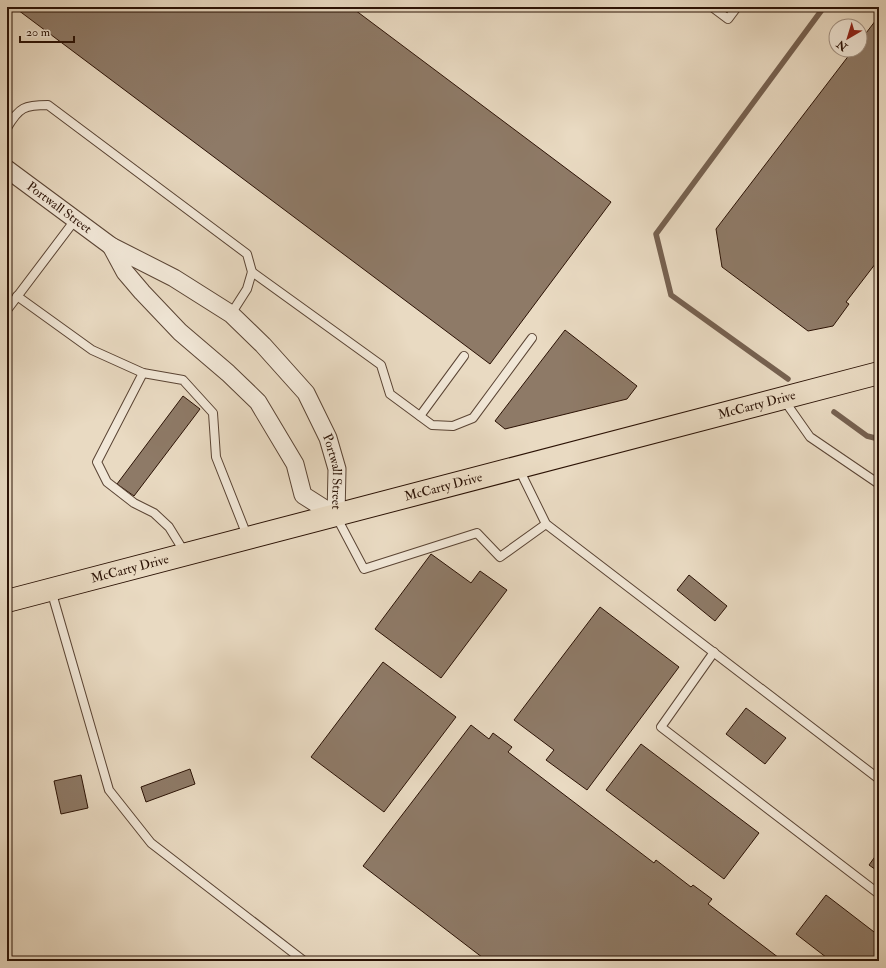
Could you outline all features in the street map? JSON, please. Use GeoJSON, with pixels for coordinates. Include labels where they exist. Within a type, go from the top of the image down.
{"type":"FeatureCollection","features":[{"type":"Feature","properties":{"kind":"main road","name":"McCarty Drive"},"geometry":{"type":"LineString","coordinates":[[7,601],[185,553],[336,516],[879,374]]}},
{"type":"Feature","properties":{"kind":"street","name":"Portwall Street"},"geometry":{"type":"LineString","coordinates":[[7,169],[111,246],[174,278],[231,314],[263,345],[306,393],[328,438],[337,469],[336,516]]}},
{"type":"Feature","properties":{"kind":"street","name":"Portwall Street"},"geometry":{"type":"LineString","coordinates":[[111,246],[125,272],[142,292],[180,332],[228,373],[258,402],[295,464],[303,495],[336,516]]}},
{"type":"Feature","properties":{"kind":"lane"},"geometry":{"type":"LineString","coordinates":[[712,7],[728,19],[737,7]]}},
{"type":"Feature","properties":{"kind":"lane"},"geometry":{"type":"LineString","coordinates":[[7,128],[16,112],[29,106],[48,105],[247,254],[252,272],[247,289],[231,314]]}},
{"type":"Feature","properties":{"kind":"lane"},"geometry":{"type":"LineString","coordinates":[[7,310],[75,220]]}},
{"type":"Feature","properties":{"kind":"lane"},"geometry":{"type":"LineString","coordinates":[[252,272],[381,365],[390,394],[432,425],[453,426],[473,418],[532,338]]}},
{"type":"Feature","properties":{"kind":"lane"},"geometry":{"type":"LineString","coordinates":[[17,296],[92,350],[143,373],[183,380],[213,413],[216,457],[248,538]]}},
{"type":"Feature","properties":{"kind":"lane"},"geometry":{"type":"LineString","coordinates":[[420,416],[464,356]]}},
{"type":"Feature","properties":{"kind":"lane"},"geometry":{"type":"LineString","coordinates":[[143,373],[97,462],[107,482],[134,503],[154,513],[168,527],[185,553]]}},
{"type":"Feature","properties":{"kind":"lane"},"geometry":{"type":"LineString","coordinates":[[783,399],[810,437],[879,484]]}},
{"type":"Feature","properties":{"kind":"lane"},"geometry":{"type":"LineString","coordinates":[[519,468],[546,524],[879,779]]}},
{"type":"Feature","properties":{"kind":"lane"},"geometry":{"type":"LineString","coordinates":[[336,516],[364,569],[477,533],[500,557],[546,524]]}},
{"type":"Feature","properties":{"kind":"lane"},"geometry":{"type":"LineString","coordinates":[[51,588],[110,790],[151,843],[304,961]]}},
{"type":"Feature","properties":{"kind":"lane"},"geometry":{"type":"LineString","coordinates":[[714,652],[661,727],[879,894]]}},
{"type":"Feature","properties":{"kind":"building"},"geometry":{"type":"Polygon","coordinates":[[[14,7],[351,7],[611,202],[490,364],[14,7]]]}},
{"type":"Feature","properties":{"kind":"building"},"geometry":{"type":"Polygon","coordinates":[[[879,16],[879,259],[846,302],[849,304],[833,326],[808,331],[722,267],[716,229],[847,58],[868,58],[868,30],[879,16]]]}},
{"type":"Feature","properties":{"kind":"building"},"geometry":{"type":"Polygon","coordinates":[[[565,330],[637,386],[627,399],[505,429],[495,421],[565,330]]]}},
{"type":"Feature","properties":{"kind":"building"},"geometry":{"type":"Polygon","coordinates":[[[183,396],[200,409],[134,496],[117,484],[183,396]]]}},
{"type":"Feature","properties":{"kind":"building"},"geometry":{"type":"Polygon","coordinates":[[[431,554],[471,583],[480,571],[507,590],[441,678],[375,629],[431,554]]]}},
{"type":"Feature","properties":{"kind":"building"},"geometry":{"type":"Polygon","coordinates":[[[689,575],[727,606],[715,621],[677,590],[689,575]]]}},
{"type":"Feature","properties":{"kind":"building"},"geometry":{"type":"Polygon","coordinates":[[[600,607],[679,667],[587,790],[546,760],[554,750],[514,720],[600,607]]]}},
{"type":"Feature","properties":{"kind":"building"},"geometry":{"type":"Polygon","coordinates":[[[383,662],[456,717],[384,812],[311,757],[383,662]]]}},
{"type":"Feature","properties":{"kind":"building"},"geometry":{"type":"Polygon","coordinates":[[[746,708],[786,738],[765,764],[726,734],[746,708]]]}},
{"type":"Feature","properties":{"kind":"building"},"geometry":{"type":"Polygon","coordinates":[[[471,725],[489,739],[493,733],[512,747],[508,752],[654,863],[656,860],[691,887],[693,885],[712,899],[708,904],[783,961],[487,961],[363,866],[471,725]]]}},
{"type":"Feature","properties":{"kind":"building"},"geometry":{"type":"Polygon","coordinates":[[[641,744],[759,833],[724,879],[606,790],[641,744]]]}},
{"type":"Feature","properties":{"kind":"building"},"geometry":{"type":"Polygon","coordinates":[[[190,769],[195,784],[146,802],[141,787],[190,769]]]}},
{"type":"Feature","properties":{"kind":"building"},"geometry":{"type":"Polygon","coordinates":[[[81,775],[88,808],[61,814],[54,781],[81,775]]]}},
{"type":"Feature","properties":{"kind":"building"},"geometry":{"type":"Polygon","coordinates":[[[879,851],[879,872],[869,865],[879,851]]]}},
{"type":"Feature","properties":{"kind":"building"},"geometry":{"type":"Polygon","coordinates":[[[826,895],[878,935],[879,933],[879,961],[831,961],[796,934],[826,895]]]}},
{"type":"Feature","properties":{"kind":"waterway"},"geometry":{"type":"LineString","coordinates":[[788,379],[671,295],[656,234],[824,7]]}},
{"type":"Feature","properties":{"kind":"waterway"},"geometry":{"type":"LineString","coordinates":[[834,412],[867,436],[879,439]]}}]}
